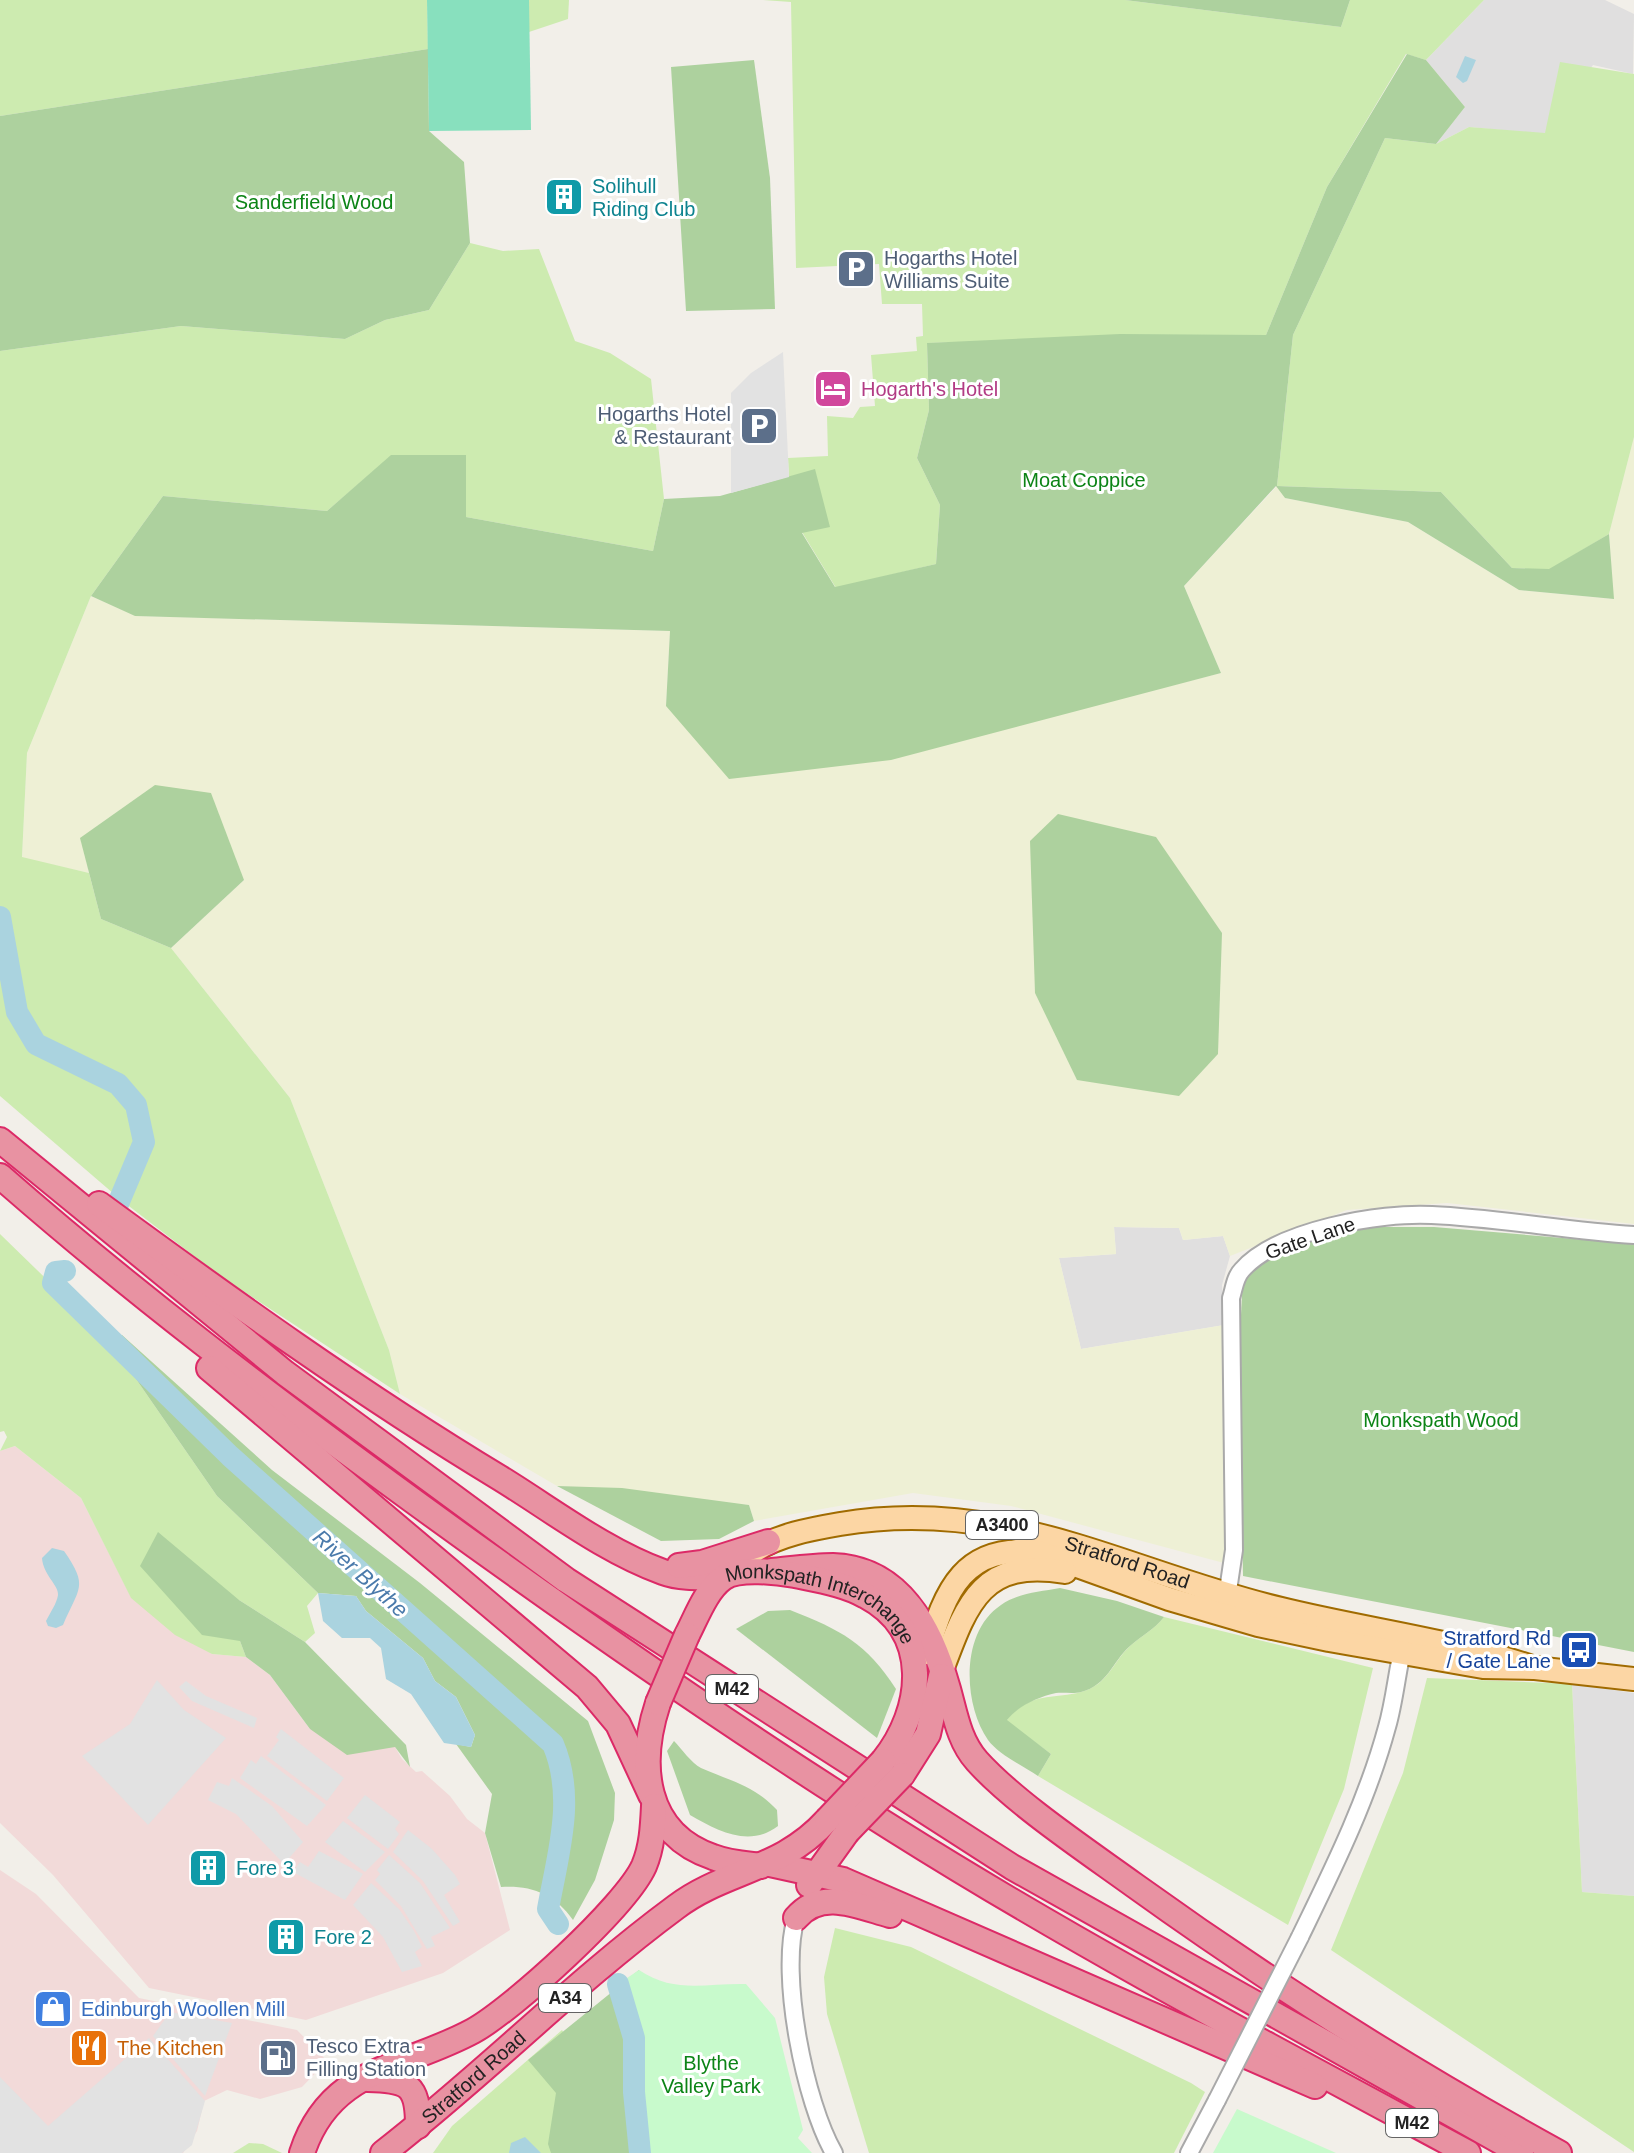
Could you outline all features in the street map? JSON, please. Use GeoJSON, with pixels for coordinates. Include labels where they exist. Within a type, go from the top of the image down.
{"type":"FeatureCollection","features":[{"type":"Feature","properties":{"kind":"highway"},"geometry":{"type":"LineString","coordinates":[[0,1132],[276,1333],[423,1432],[644,1563],[673,1575],[725,1576]]}},
{"type":"Feature","properties":{"kind":"highway","name":"M42"},"geometry":{"type":"LineString","coordinates":[[0,1140],[285,1373],[566,1580],[1012,1867],[1521,2153]]}},
{"type":"Feature","properties":{"kind":"highway","name":"M42"},"geometry":{"type":"LineString","coordinates":[[0,1176],[276,1401],[565,1613],[669,1683],[938,1856],[1101,1952],[1468,2153]]}},
{"type":"Feature","properties":{"kind":"highway"},"geometry":{"type":"LineString","coordinates":[[0,1196],[587,1687],[618,1724],[652,1801],[676,1834],[700,1852],[726,1861],[816,1873],[843,1880],[953,1931],[1316,2086],[1356,2093]]}},
{"type":"Feature","properties":{"kind":"highway"},"geometry":{"type":"LineString","coordinates":[[644,1563],[670,1566],[702,1563],[768,1542]]}},
{"type":"Feature","properties":{"kind":"highway"},"geometry":{"type":"LineString","coordinates":[[772,1571],[833,1566],[871,1575],[898,1593],[931,1637],[956,1721],[977,1760],[1088,1851],[1292,1995],[1559,2153]]}},
{"type":"Feature","properties":{"kind":"highway","name":"Monkspath Interchange"},"geometry":{"type":"LineString","coordinates":[[652,1801],[647,1753],[658,1703],[687,1635],[725,1576],[772,1571],[848,1588],[877,1604],[907,1642],[914,1660],[916,1688],[892,1768]]}},
{"type":"Feature","properties":{"kind":"highway"},"geometry":{"type":"LineString","coordinates":[[796,1918],[837,1826],[928,1734],[942,1670]]}},
{"type":"Feature","properties":{"kind":"highway","name":"Stratford Road"},"geometry":{"type":"LineString","coordinates":[[304,2152],[316,2118],[343,2088],[473,2031],[499,2015],[543,1977],[637,1879],[649,1852],[652,1801]]}},
{"type":"Feature","properties":{"kind":"highway","name":"A34"},"geometry":{"type":"LineString","coordinates":[[766,1865],[814,1835],[837,1826]]}},
{"type":"Feature","properties":{"kind":"highway","name":"Stratford Road"},"geometry":{"type":"LineString","coordinates":[[383,2153],[679,1904],[766,1865]]}},
{"type":"Feature","properties":{"kind":"highway"},"geometry":{"type":"LineString","coordinates":[[796,1918],[806,1907],[824,1900],[848,1903],[953,1931]]}},
{"type":"Feature","properties":{"kind":"highway"},"geometry":{"type":"LineString","coordinates":[[361,2079],[397,2080],[408,2086],[417,2099],[418,2126]]}},
{"type":"Feature","properties":{"kind":"main road","name":"Stratford Road"},"geometry":{"type":"LineString","coordinates":[[725,1576],[745,1557],[768,1542],[857,1521],[967,1519],[1016,1527],[1090,1548],[1286,1631],[1404,1643],[1483,1667],[1535,1668],[1634,1679]]}},
{"type":"Feature","properties":{"kind":"main road","name":"Stratford Road"},"geometry":{"type":"LineString","coordinates":[[916,1688],[941,1607],[955,1581],[970,1566],[1002,1552],[1041,1553],[1148,1592],[1225,1605]]}},
{"type":"Feature","properties":{"kind":"main road"},"geometry":{"type":"LineString","coordinates":[[942,1670],[971,1599],[991,1581],[1009,1572],[1042,1568],[1148,1592]]}},
{"type":"Feature","properties":{"kind":"street","name":"Gate Lane"},"geometry":{"type":"LineString","coordinates":[[1225,1605],[1234,1550],[1231,1298],[1239,1273],[1247,1264],[1286,1242],[1356,1220],[1430,1214],[1634,1235]]}},
{"type":"Feature","properties":{"kind":"street"},"geometry":{"type":"LineString","coordinates":[[1189,2153],[1354,1825],[1388,1724],[1404,1643]]}},
{"type":"Feature","properties":{"kind":"street"},"geometry":{"type":"LineString","coordinates":[[796,1918],[791,1958],[794,2012],[804,2068],[822,2133],[834,2153]]}},
{"type":"Feature","properties":{"kind":"shaded area"},"geometry":{"type":"Polygon","coordinates":[[[1484,0],[1605,0],[1634,14],[1633,74],[1593,65],[1545,134],[1469,127],[1436,144],[1465,107],[1426,60],[1484,0]]]}},
{"type":"Feature","properties":{"kind":"shaded area","name":"Hogarths Hotel & Restaurant"},"geometry":{"type":"Polygon","coordinates":[[[783,352],[789,477],[731,493],[731,393],[751,373],[783,352]]]}},
{"type":"Feature","properties":{"kind":"shaded area"},"geometry":{"type":"Polygon","coordinates":[[[1114,1227],[1179,1228],[1183,1240],[1223,1236],[1230,1256],[1222,1285],[1224,1325],[1081,1349],[1059,1258],[1116,1254],[1114,1227]]]}},
{"type":"Feature","properties":{"kind":"shaded area"},"geometry":{"type":"Polygon","coordinates":[[[15,1446],[81,1498],[131,1597],[212,1654],[246,1657],[270,1675],[310,1729],[395,1747],[416,1772],[422,1771],[450,1796],[467,1819],[485,1833],[510,1930],[443,1973],[306,2020],[149,1988],[53,1875],[0,1823],[0,1451],[15,1446]]]}},
{"type":"Feature","properties":{"kind":"shaded area"},"geometry":{"type":"Polygon","coordinates":[[[157,1680],[184,1710],[226,1738],[148,1825],[82,1756],[130,1724],[157,1680]]]}},
{"type":"Feature","properties":{"kind":"shaded area"},"geometry":{"type":"Polygon","coordinates":[[[186,1681],[206,1696],[257,1718],[254,1728],[192,1701],[179,1687],[186,1681]]]}},
{"type":"Feature","properties":{"kind":"shaded area"},"geometry":{"type":"Polygon","coordinates":[[[1572,1684],[1634,1693],[1634,1896],[1582,1892],[1572,1684]]]}},
{"type":"Feature","properties":{"kind":"shaded area"},"geometry":{"type":"Polygon","coordinates":[[[281,1729],[344,1778],[327,1801],[267,1756],[279,1740],[276,1737],[281,1729]]]}},
{"type":"Feature","properties":{"kind":"shaded area"},"geometry":{"type":"Polygon","coordinates":[[[261,1756],[326,1805],[307,1826],[240,1778],[251,1760],[256,1764],[261,1756]]]}},
{"type":"Feature","properties":{"kind":"shaded area"},"geometry":{"type":"Polygon","coordinates":[[[232,1778],[272,1806],[303,1842],[284,1864],[236,1814],[208,1800],[217,1782],[229,1786],[232,1778]]]}},
{"type":"Feature","properties":{"kind":"shaded area"},"geometry":{"type":"Polygon","coordinates":[[[365,1795],[400,1822],[395,1829],[399,1834],[388,1849],[347,1818],[365,1795]]]}},
{"type":"Feature","properties":{"kind":"shaded area"},"geometry":{"type":"Polygon","coordinates":[[[343,1821],[385,1852],[365,1872],[325,1842],[343,1821]]]}},
{"type":"Feature","properties":{"kind":"shaded area"},"geometry":{"type":"Polygon","coordinates":[[[408,1830],[432,1849],[460,1884],[444,1895],[460,1922],[453,1926],[423,1881],[393,1852],[408,1830]]]}},
{"type":"Feature","properties":{"kind":"shaded area"},"geometry":{"type":"Polygon","coordinates":[[[319,1851],[363,1874],[345,1900],[293,1872],[300,1862],[308,1867],[319,1851]]]}},
{"type":"Feature","properties":{"kind":"shaded area"},"geometry":{"type":"Polygon","coordinates":[[[389,1855],[420,1883],[450,1928],[431,1937],[435,1946],[427,1949],[401,1906],[375,1880],[380,1874],[377,1870],[389,1855]]]}},
{"type":"Feature","properties":{"kind":"shaded area"},"geometry":{"type":"Polygon","coordinates":[[[0,1870],[36,1894],[139,1998],[297,2030],[327,2061],[302,2087],[260,2099],[227,2090],[204,2101],[197,2131],[183,2153],[0,2153],[0,1870]]]}},
{"type":"Feature","properties":{"kind":"shaded area"},"geometry":{"type":"Polygon","coordinates":[[[371,1883],[399,1909],[414,1931],[422,1947],[415,1952],[422,1966],[402,1972],[383,1937],[353,1905],[371,1883]]]}},
{"type":"Feature","properties":{"kind":"shaded area"},"geometry":{"type":"Polygon","coordinates":[[[170,2012],[232,2023],[205,2096],[153,2036],[170,2012]]]}},
{"type":"Feature","properties":{"kind":"shaded area"},"geometry":{"type":"Polygon","coordinates":[[[149,2038],[205,2101],[192,2145],[182,2153],[0,2153],[0,2077],[48,2126],[149,2038]]]}},
{"type":"Feature","properties":{"kind":"green space"},"geometry":{"type":"Polygon","coordinates":[[[0,0],[427,0],[428,49],[0,116],[0,0]]]}},
{"type":"Feature","properties":{"kind":"green space"},"geometry":{"type":"Polygon","coordinates":[[[427,0],[529,0],[531,130],[429,131],[427,0]]]}},
{"type":"Feature","properties":{"kind":"green space"},"geometry":{"type":"Polygon","coordinates":[[[529,0],[569,0],[568,19],[529,32],[529,0]]]}},
{"type":"Feature","properties":{"kind":"green space"},"geometry":{"type":"Polygon","coordinates":[[[763,0],[1125,0],[1341,27],[1350,0],[1484,0],[1426,60],[1406,54],[1327,187],[1266,335],[927,343],[929,410],[917,458],[940,505],[936,564],[836,588],[802,532],[815,470],[789,477],[788,458],[828,456],[827,416],[853,418],[860,407],[875,406],[871,355],[917,351],[916,337],[923,336],[922,304],[882,304],[879,264],[796,268],[791,2],[763,0]]]}},
{"type":"Feature","properties":{"kind":"green space"},"geometry":{"type":"Polygon","coordinates":[[[1125,0],[1350,0],[1341,27],[1125,0]]]}},
{"type":"Feature","properties":{"kind":"green space","name":"Sanderfield Wood"},"geometry":{"type":"Polygon","coordinates":[[[428,49],[429,131],[464,162],[470,243],[429,310],[385,320],[345,339],[181,326],[0,351],[0,116],[428,49]]]}},
{"type":"Feature","properties":{"kind":"green space","name":"Moat Coppice"},"geometry":{"type":"Polygon","coordinates":[[[1407,54],[1426,60],[1465,107],[1436,144],[1385,138],[1293,335],[1277,486],[1441,492],[1512,568],[1549,569],[1609,534],[1614,599],[1519,590],[1408,522],[1285,498],[1276,486],[1184,586],[1221,673],[891,760],[729,779],[666,706],[670,631],[135,616],[91,596],[163,496],[327,511],[391,455],[466,455],[466,517],[653,551],[664,499],[720,496],[815,469],[830,527],[802,533],[835,587],[936,564],[940,505],[917,458],[929,410],[927,343],[1120,334],[1266,335],[1327,187],[1407,54]]]}},
{"type":"Feature","properties":{"kind":"green space"},"geometry":{"type":"Polygon","coordinates":[[[754,60],[770,178],[775,309],[686,311],[671,67],[754,60]]]}},
{"type":"Feature","properties":{"kind":"green space"},"geometry":{"type":"Polygon","coordinates":[[[1560,62],[1634,74],[1634,437],[1609,534],[1549,570],[1512,568],[1441,492],[1277,486],[1293,335],[1385,138],[1436,144],[1469,127],[1545,133],[1560,62]]]}},
{"type":"Feature","properties":{"kind":"green space"},"geometry":{"type":"Polygon","coordinates":[[[470,243],[503,251],[539,249],[575,341],[610,353],[651,379],[664,499],[653,551],[466,517],[466,455],[391,456],[327,511],[163,496],[91,596],[27,753],[22,857],[89,873],[101,919],[171,948],[290,1098],[389,1350],[400,1394],[220,1276],[121,1200],[0,1096],[0,351],[181,326],[345,339],[385,320],[429,310],[470,243]]]}},
{"type":"Feature","properties":{"kind":"green space"},"geometry":{"type":"Polygon","coordinates":[[[1634,437],[1634,1224],[1447,1203],[1347,1210],[1230,1256],[1223,1236],[1183,1240],[1179,1228],[1114,1227],[1116,1254],[1059,1258],[1081,1349],[1224,1325],[1224,1563],[1011,1506],[913,1493],[754,1521],[749,1505],[557,1486],[400,1394],[389,1350],[290,1098],[171,948],[244,880],[81,837],[89,873],[22,858],[27,753],[91,596],[136,616],[670,631],[666,706],[1058,714],[1221,673],[1184,586],[1277,486],[1285,498],[1408,522],[1519,590],[1613,599],[1609,534],[1634,437]]]}},
{"type":"Feature","properties":{"kind":"green space"},"geometry":{"type":"Polygon","coordinates":[[[155,785],[211,793],[244,880],[171,948],[101,919],[80,838],[155,785]]]}},
{"type":"Feature","properties":{"kind":"green space"},"geometry":{"type":"Polygon","coordinates":[[[1058,814],[1156,837],[1222,933],[1218,1054],[1179,1096],[1077,1080],[1035,993],[1030,841],[1058,814]]]}},
{"type":"Feature","properties":{"kind":"green space","name":"Monkspath Wood"},"geometry":{"type":"Polygon","coordinates":[[[1356,1227],[1434,1227],[1634,1244],[1634,1652],[1243,1576],[1239,1353],[1243,1276],[1274,1253],[1356,1227]]]}},
{"type":"Feature","properties":{"kind":"green space"},"geometry":{"type":"Polygon","coordinates":[[[0,1234],[109,1340],[217,1496],[318,1593],[307,1606],[315,1633],[305,1642],[239,1600],[240,1641],[246,1657],[212,1654],[175,1635],[131,1598],[81,1498],[15,1446],[0,1451],[7,1437],[4,1431],[0,1432],[0,1234]]]}},
{"type":"Feature","properties":{"kind":"green space"},"geometry":{"type":"Polygon","coordinates":[[[122,1335],[272,1470],[420,1583],[588,1721],[615,1793],[614,1820],[595,1880],[573,1920],[542,1893],[501,1887],[485,1833],[492,1794],[456,1744],[471,1747],[475,1735],[456,1697],[435,1681],[423,1658],[366,1611],[356,1596],[318,1593],[217,1496],[109,1340],[122,1335]]]}},
{"type":"Feature","properties":{"kind":"green space"},"geometry":{"type":"Polygon","coordinates":[[[557,1486],[622,1488],[749,1505],[754,1521],[719,1539],[661,1541],[557,1486]]]}},
{"type":"Feature","properties":{"kind":"green space"},"geometry":{"type":"Polygon","coordinates":[[[158,1532],[239,1600],[305,1642],[406,1745],[410,1767],[395,1747],[347,1755],[310,1729],[270,1675],[246,1657],[240,1641],[202,1635],[140,1566],[158,1532]]]}},
{"type":"Feature","properties":{"kind":"green space"},"geometry":{"type":"Polygon","coordinates":[[[1060,1588],[1117,1601],[1164,1617],[1124,1652],[1098,1684],[1081,1692],[1056,1693],[1035,1700],[1007,1720],[1051,1754],[1038,1776],[992,1745],[980,1725],[970,1689],[972,1650],[978,1632],[1001,1605],[1022,1595],[1060,1588]]]}},
{"type":"Feature","properties":{"kind":"green space"},"geometry":{"type":"Polygon","coordinates":[[[790,1610],[824,1624],[851,1640],[874,1660],[896,1689],[877,1738],[736,1629],[768,1611],[790,1610]]]}},
{"type":"Feature","properties":{"kind":"green space"},"geometry":{"type":"Polygon","coordinates":[[[1164,1617],[1373,1668],[1344,1789],[1288,1925],[1038,1776],[1051,1754],[1006,1721],[1015,1711],[1032,1701],[1081,1692],[1098,1684],[1130,1646],[1164,1617]]]}},
{"type":"Feature","properties":{"kind":"green space"},"geometry":{"type":"Polygon","coordinates":[[[1427,1678],[1572,1684],[1582,1892],[1634,1896],[1634,2152],[1331,1950],[1403,1773],[1427,1678]]]}},
{"type":"Feature","properties":{"kind":"green space"},"geometry":{"type":"Polygon","coordinates":[[[674,1741],[697,1766],[750,1789],[768,1802],[777,1810],[778,1826],[756,1836],[734,1835],[690,1815],[667,1751],[674,1741]]]}},
{"type":"Feature","properties":{"kind":"green space"},"geometry":{"type":"Polygon","coordinates":[[[835,1928],[911,1947],[1205,2092],[1174,2153],[869,2153],[827,2014],[824,1977],[835,1928]]]}},
{"type":"Feature","properties":{"kind":"green space"},"geometry":{"type":"Polygon","coordinates":[[[639,1970],[681,2153],[551,2153],[548,2144],[556,2093],[528,2060],[639,1970]]]}},
{"type":"Feature","properties":{"kind":"green space","name":"Blythe Valley Park"},"geometry":{"type":"Polygon","coordinates":[[[639,1970],[678,1985],[746,1984],[775,2018],[803,2130],[798,2138],[812,2153],[640,2153],[634,2092],[634,2038],[618,1984],[639,1970]]]}},
{"type":"Feature","properties":{"kind":"green space"},"geometry":{"type":"Polygon","coordinates":[[[562,2030],[640,2153],[433,2153],[452,2126],[562,2030]]]}},
{"type":"Feature","properties":{"kind":"green space"},"geometry":{"type":"Polygon","coordinates":[[[1237,2109],[1336,2153],[1213,2153],[1237,2109]]]}},
{"type":"Feature","properties":{"kind":"green space"},"geometry":{"type":"Polygon","coordinates":[[[249,2143],[263,2144],[282,2153],[233,2153],[249,2143]]]}},
{"type":"Feature","properties":{"kind":"water"},"geometry":{"type":"Polygon","coordinates":[[[1465,56],[1476,60],[1467,81],[1463,83],[1456,77],[1465,56]]]}},
{"type":"Feature","properties":{"kind":"water"},"geometry":{"type":"Polygon","coordinates":[[[52,1548],[64,1551],[79,1580],[77,1594],[63,1625],[56,1628],[48,1626],[46,1621],[58,1591],[45,1570],[42,1558],[52,1548]]]}},
{"type":"Feature","properties":{"kind":"water"},"geometry":{"type":"Polygon","coordinates":[[[318,1593],[356,1596],[366,1611],[423,1658],[435,1681],[456,1697],[475,1735],[471,1747],[444,1743],[411,1694],[386,1679],[381,1648],[370,1638],[342,1638],[323,1621],[318,1593]]]}},
{"type":"Feature","properties":{"kind":"water"},"geometry":{"type":"Polygon","coordinates":[[[525,2137],[541,2153],[509,2153],[511,2143],[525,2137]]]}},
{"type":"Feature","properties":{"kind":"waterway","name":"River Blythe"},"geometry":{"type":"LineString","coordinates":[[0,917],[17,1012],[36,1044],[118,1084],[136,1105],[144,1142],[118,1204]]}},
{"type":"Feature","properties":{"kind":"waterway","name":"River Blythe"},"geometry":{"type":"LineString","coordinates":[[65,1271],[56,1272],[53,1283],[230,1456],[553,1744],[560,1764],[564,1805],[548,1909],[558,1924]]}},
{"type":"Feature","properties":{"kind":"waterway","name":"River Blythe"},"geometry":{"type":"LineString","coordinates":[[618,1984],[634,2038],[634,2092],[640,2153]]}},
{"type":"Feature","properties":{"kind":"place","name":"Solihull Riding Club"},"geometry":{"type":"Point","coordinates":[564,197]}},
{"type":"Feature","properties":{"kind":"place","name":"Hogarths Hotel Williams Suite"},"geometry":{"type":"Point","coordinates":[856,269]}},
{"type":"Feature","properties":{"kind":"place","name":"Hogarth's Hotel"},"geometry":{"type":"Point","coordinates":[833,389]}},
{"type":"Feature","properties":{"kind":"place","name":"Hogarths Hotel & Restaurant"},"geometry":{"type":"Point","coordinates":[759,426]}},
{"type":"Feature","properties":{"kind":"place","name":"Stratford Rd / Gate Lane"},"geometry":{"type":"Point","coordinates":[1579,1650]}},
{"type":"Feature","properties":{"kind":"place","name":"Fore 3"},"geometry":{"type":"Point","coordinates":[208,1868]}},
{"type":"Feature","properties":{"kind":"place","name":"Fore 2"},"geometry":{"type":"Point","coordinates":[286,1937]}},
{"type":"Feature","properties":{"kind":"place","name":"Edinburgh Woollen Mill"},"geometry":{"type":"Point","coordinates":[53,2009]}},
{"type":"Feature","properties":{"kind":"place","name":"The Kitchen"},"geometry":{"type":"Point","coordinates":[89,2048]}},
{"type":"Feature","properties":{"kind":"place","name":"Tesco Extra - Filling Station"},"geometry":{"type":"Point","coordinates":[278,2058]}}]}
